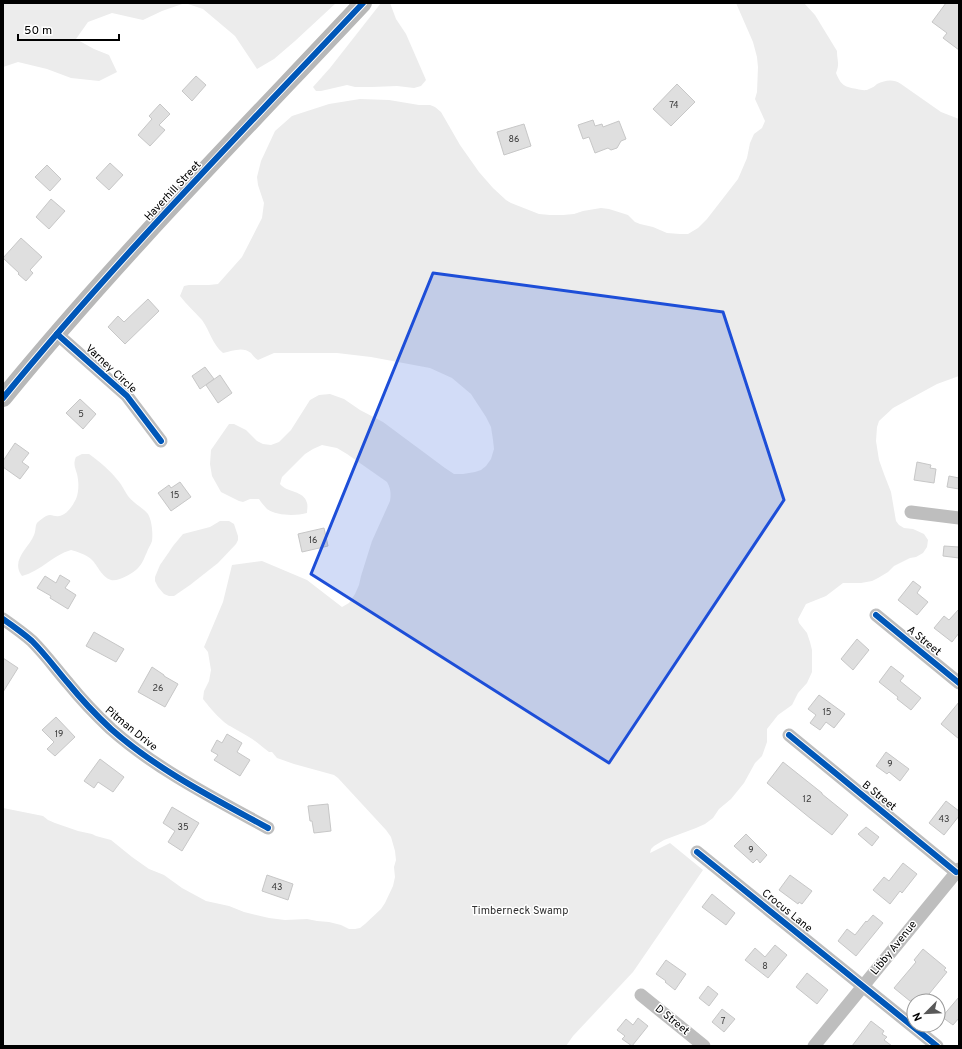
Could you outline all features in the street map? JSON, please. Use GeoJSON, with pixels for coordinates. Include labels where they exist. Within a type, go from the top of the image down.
{"type":"FeatureCollection","features":[{"type":"Feature","properties":{"kind":"street","name":"Haverhill Street"},"geometry":{"type":"LineString","coordinates":[[3,398],[57,334],[167,212],[363,3]]}},
{"type":"Feature","properties":{"kind":"street","name":"Varney Circle"},"geometry":{"type":"LineString","coordinates":[[57,334],[127,396],[161,441]]}},
{"type":"Feature","properties":{"kind":"street"},"geometry":{"type":"LineString","coordinates":[[911,512],[959,518]]}},
{"type":"Feature","properties":{"kind":"street","name":"A Street"},"geometry":{"type":"LineString","coordinates":[[876,615],[959,682]]}},
{"type":"Feature","properties":{"kind":"street","name":"Pitman Drive"},"geometry":{"type":"LineString","coordinates":[[3,619],[33,643],[92,710],[122,738],[168,771],[214,799],[268,828]]}},
{"type":"Feature","properties":{"kind":"street","name":"B Street"},"geometry":{"type":"LineString","coordinates":[[789,735],[958,870]]}},
{"type":"Feature","properties":{"kind":"street","name":"Crocus Lane"},"geometry":{"type":"LineString","coordinates":[[697,852],[937,1046]]}},
{"type":"Feature","properties":{"kind":"street","name":"Libby Avenue"},"geometry":{"type":"LineString","coordinates":[[814,1046],[958,870]]}},
{"type":"Feature","properties":{"kind":"street","name":"D Street"},"geometry":{"type":"LineString","coordinates":[[641,995],[704,1046]]}},
{"type":"Feature","properties":{"kind":"highlighted area"},"geometry":{"type":"Polygon","coordinates":[[[433,273],[723,312],[784,500],[609,763],[311,574],[433,273]]]}},
{"type":"Feature","properties":{"kind":"green space"},"geometry":{"type":"Polygon","coordinates":[[[3,3],[185,3],[162,11],[143,20],[112,13],[88,22],[76,39],[109,55],[117,72],[99,81],[71,78],[47,69],[18,62],[3,67],[3,3]]]}},
{"type":"Feature","properties":{"kind":"green space"},"geometry":{"type":"Polygon","coordinates":[[[185,3],[336,3],[274,59],[257,69],[235,36],[203,9],[185,3]]]}},
{"type":"Feature","properties":{"kind":"green space"},"geometry":{"type":"Polygon","coordinates":[[[381,3],[390,3],[396,19],[406,34],[426,80],[421,86],[414,88],[397,86],[355,87],[347,85],[316,91],[313,87],[330,68],[381,3]]]}},
{"type":"Feature","properties":{"kind":"green space","name":"Timberneck Swamp"},"geometry":{"type":"Polygon","coordinates":[[[736,3],[804,3],[815,15],[837,51],[838,64],[836,73],[844,85],[860,90],[868,90],[883,82],[895,81],[941,112],[959,119],[959,376],[937,384],[893,408],[879,421],[877,427],[876,441],[879,460],[891,492],[896,521],[904,528],[913,529],[924,534],[928,540],[927,547],[923,553],[894,566],[888,572],[872,581],[861,583],[843,583],[826,596],[806,604],[798,619],[799,623],[807,633],[810,642],[812,650],[812,672],[807,683],[798,693],[792,705],[778,715],[767,729],[767,742],[762,756],[755,763],[744,783],[731,799],[719,809],[713,818],[705,824],[664,840],[651,849],[650,853],[670,843],[703,870],[633,972],[573,1036],[566,1046],[3,1046],[3,808],[43,816],[55,823],[111,840],[149,869],[164,875],[182,888],[206,901],[269,918],[285,920],[307,919],[329,922],[349,929],[360,928],[381,909],[393,886],[396,860],[391,837],[338,778],[334,775],[277,758],[272,752],[269,752],[252,739],[223,721],[203,699],[211,670],[208,652],[204,647],[223,602],[232,565],[262,561],[307,580],[342,607],[349,603],[355,594],[372,541],[390,501],[391,496],[387,482],[337,448],[322,445],[305,454],[282,477],[280,484],[283,487],[299,494],[305,499],[307,503],[307,513],[298,515],[281,514],[267,509],[259,499],[250,499],[243,502],[221,492],[212,476],[210,464],[211,450],[229,424],[234,424],[246,430],[257,441],[263,444],[271,445],[279,442],[291,430],[310,400],[319,395],[330,394],[344,399],[360,410],[383,422],[454,474],[475,472],[486,466],[491,459],[494,449],[491,427],[471,394],[452,378],[430,368],[371,357],[337,353],[274,353],[258,360],[251,353],[245,350],[223,353],[216,346],[205,324],[180,296],[184,286],[218,284],[242,257],[262,218],[264,203],[257,177],[261,161],[275,131],[292,116],[329,104],[360,99],[389,100],[419,105],[430,105],[441,112],[460,145],[479,172],[493,188],[511,203],[539,214],[550,215],[574,214],[601,208],[609,209],[628,215],[635,222],[667,233],[688,234],[698,228],[707,219],[738,179],[747,158],[750,143],[754,134],[762,128],[765,121],[755,99],[757,92],[757,57],[753,42],[736,3]]]}},
{"type":"Feature","properties":{"kind":"green space"},"geometry":{"type":"Polygon","coordinates":[[[82,454],[89,454],[105,467],[120,483],[130,498],[148,514],[152,527],[152,541],[143,560],[138,568],[130,575],[118,580],[111,580],[102,574],[89,557],[71,550],[58,555],[35,571],[22,576],[18,565],[19,559],[32,540],[37,523],[48,515],[58,516],[65,514],[76,499],[78,493],[78,477],[75,462],[76,457],[82,454]]]}},
{"type":"Feature","properties":{"kind":"green space"},"geometry":{"type":"Polygon","coordinates":[[[220,521],[229,521],[234,524],[238,536],[236,544],[218,563],[190,585],[174,596],[164,594],[158,587],[155,577],[160,565],[173,546],[183,534],[210,527],[220,521]]]}},
{"type":"Feature","properties":{"kind":"building"},"geometry":{"type":"Polygon","coordinates":[[[946,3],[959,3],[959,50],[943,38],[947,33],[932,22],[946,3]]]}},
{"type":"Feature","properties":{"kind":"building"},"geometry":{"type":"Polygon","coordinates":[[[196,76],[206,85],[192,101],[182,91],[196,76]]]}},
{"type":"Feature","properties":{"kind":"building"},"geometry":{"type":"Polygon","coordinates":[[[677,84],[695,102],[671,126],[653,109],[677,84]]]}},
{"type":"Feature","properties":{"kind":"building"},"geometry":{"type":"Polygon","coordinates":[[[160,104],[170,114],[159,125],[165,130],[150,146],[138,135],[152,119],[149,116],[160,104]]]}},
{"type":"Feature","properties":{"kind":"building"},"geometry":{"type":"Polygon","coordinates":[[[593,120],[595,126],[602,124],[603,127],[619,121],[626,139],[621,141],[617,148],[611,150],[608,148],[595,153],[589,137],[583,139],[578,125],[593,120]]]}},
{"type":"Feature","properties":{"kind":"building"},"geometry":{"type":"Polygon","coordinates":[[[524,124],[531,146],[504,155],[497,132],[524,124]]]}},
{"type":"Feature","properties":{"kind":"building"},"geometry":{"type":"Polygon","coordinates":[[[110,163],[123,175],[109,190],[96,178],[110,163]]]}},
{"type":"Feature","properties":{"kind":"building"},"geometry":{"type":"Polygon","coordinates":[[[47,165],[61,179],[50,191],[35,177],[47,165]]]}},
{"type":"Feature","properties":{"kind":"building"},"geometry":{"type":"Polygon","coordinates":[[[51,199],[65,211],[49,229],[36,217],[51,199]]]}},
{"type":"Feature","properties":{"kind":"building"},"geometry":{"type":"Polygon","coordinates":[[[21,238],[42,257],[30,270],[33,273],[26,281],[3,258],[21,238]]]}},
{"type":"Feature","properties":{"kind":"building"},"geometry":{"type":"Polygon","coordinates":[[[148,299],[159,311],[125,344],[108,327],[118,316],[124,322],[148,299]]]}},
{"type":"Feature","properties":{"kind":"building"},"geometry":{"type":"Polygon","coordinates":[[[205,367],[214,379],[200,389],[192,376],[205,367]]]}},
{"type":"Feature","properties":{"kind":"building"},"geometry":{"type":"Polygon","coordinates":[[[220,375],[232,393],[218,403],[206,385],[220,375]]]}},
{"type":"Feature","properties":{"kind":"building"},"geometry":{"type":"Polygon","coordinates":[[[80,399],[96,414],[83,429],[66,413],[80,399]]]}},
{"type":"Feature","properties":{"kind":"building"},"geometry":{"type":"Polygon","coordinates":[[[15,443],[29,453],[22,462],[29,467],[20,479],[3,467],[3,461],[15,443]]]}},
{"type":"Feature","properties":{"kind":"building"},"geometry":{"type":"Polygon","coordinates":[[[917,462],[931,465],[930,468],[936,469],[934,483],[914,480],[917,462]]]}},
{"type":"Feature","properties":{"kind":"building"},"geometry":{"type":"Polygon","coordinates":[[[949,476],[959,478],[959,489],[947,487],[949,476]]]}},
{"type":"Feature","properties":{"kind":"building"},"geometry":{"type":"Polygon","coordinates":[[[180,482],[191,497],[171,511],[158,493],[169,485],[171,488],[180,482]]]}},
{"type":"Feature","properties":{"kind":"building"},"geometry":{"type":"Polygon","coordinates":[[[324,528],[328,546],[302,552],[298,534],[324,528]]]}},
{"type":"Feature","properties":{"kind":"building"},"geometry":{"type":"Polygon","coordinates":[[[944,546],[959,547],[959,558],[943,556],[944,546]]]}},
{"type":"Feature","properties":{"kind":"building"},"geometry":{"type":"Polygon","coordinates":[[[60,575],[70,581],[65,588],[76,595],[68,609],[50,598],[51,596],[37,588],[45,576],[56,583],[60,575]]]}},
{"type":"Feature","properties":{"kind":"building"},"geometry":{"type":"Polygon","coordinates":[[[913,581],[921,587],[917,593],[928,602],[917,615],[898,600],[913,581]]]}},
{"type":"Feature","properties":{"kind":"building"},"geometry":{"type":"Polygon","coordinates":[[[959,609],[959,633],[952,642],[934,628],[944,616],[949,620],[959,609]]]}},
{"type":"Feature","properties":{"kind":"building"},"geometry":{"type":"Polygon","coordinates":[[[94,632],[124,649],[116,662],[86,646],[94,632]]]}},
{"type":"Feature","properties":{"kind":"building"},"geometry":{"type":"Polygon","coordinates":[[[857,639],[869,650],[853,670],[841,659],[857,639]]]}},
{"type":"Feature","properties":{"kind":"building"},"geometry":{"type":"Polygon","coordinates":[[[3,658],[18,668],[3,692],[3,658]]]}},
{"type":"Feature","properties":{"kind":"building"},"geometry":{"type":"Polygon","coordinates":[[[891,666],[904,676],[900,681],[921,698],[911,710],[897,699],[898,697],[879,682],[891,666]]]}},
{"type":"Feature","properties":{"kind":"building"},"geometry":{"type":"Polygon","coordinates":[[[152,667],[178,684],[165,707],[138,692],[152,667]]]}},
{"type":"Feature","properties":{"kind":"building"},"geometry":{"type":"Polygon","coordinates":[[[819,695],[845,714],[834,728],[826,722],[820,730],[810,723],[816,715],[808,709],[819,695]]]}},
{"type":"Feature","properties":{"kind":"building"},"geometry":{"type":"Polygon","coordinates":[[[959,702],[959,739],[941,724],[959,702]]]}},
{"type":"Feature","properties":{"kind":"building"},"geometry":{"type":"Polygon","coordinates":[[[56,717],[75,737],[55,756],[47,749],[54,742],[42,730],[56,717]]]}},
{"type":"Feature","properties":{"kind":"building"},"geometry":{"type":"Polygon","coordinates":[[[227,734],[242,743],[237,752],[250,760],[240,776],[214,760],[218,755],[211,751],[217,740],[222,743],[227,734]]]}},
{"type":"Feature","properties":{"kind":"building"},"geometry":{"type":"Polygon","coordinates":[[[886,752],[909,769],[900,781],[889,772],[887,774],[876,766],[886,752]]]}},
{"type":"Feature","properties":{"kind":"building"},"geometry":{"type":"Polygon","coordinates":[[[100,759],[124,777],[113,792],[98,782],[94,788],[84,781],[100,759]]]}},
{"type":"Feature","properties":{"kind":"building"},"geometry":{"type":"Polygon","coordinates":[[[783,762],[848,815],[832,835],[767,783],[783,762]]]}},
{"type":"Feature","properties":{"kind":"building"},"geometry":{"type":"Polygon","coordinates":[[[946,801],[959,811],[959,816],[944,835],[929,823],[946,801]]]}},
{"type":"Feature","properties":{"kind":"building"},"geometry":{"type":"Polygon","coordinates":[[[328,804],[331,831],[314,833],[312,821],[310,821],[308,806],[328,804]]]}},
{"type":"Feature","properties":{"kind":"building"},"geometry":{"type":"Polygon","coordinates":[[[172,807],[199,823],[182,851],[168,842],[175,831],[163,823],[172,807]]]}},
{"type":"Feature","properties":{"kind":"building"},"geometry":{"type":"Polygon","coordinates":[[[866,827],[879,837],[872,846],[858,834],[866,827]]]}},
{"type":"Feature","properties":{"kind":"building"},"geometry":{"type":"Polygon","coordinates":[[[746,834],[767,855],[760,863],[757,859],[753,863],[734,846],[746,834]]]}},
{"type":"Feature","properties":{"kind":"building"},"geometry":{"type":"Polygon","coordinates":[[[903,863],[917,874],[902,893],[900,891],[890,904],[873,890],[884,877],[889,881],[903,863]]]}},
{"type":"Feature","properties":{"kind":"building"},"geometry":{"type":"Polygon","coordinates":[[[267,875],[293,884],[288,900],[262,891],[267,875]]]}},
{"type":"Feature","properties":{"kind":"building"},"geometry":{"type":"Polygon","coordinates":[[[790,875],[812,891],[802,904],[799,902],[798,904],[779,890],[790,875]]]}},
{"type":"Feature","properties":{"kind":"building"},"geometry":{"type":"Polygon","coordinates":[[[712,894],[735,913],[726,925],[702,907],[712,894]]]}},
{"type":"Feature","properties":{"kind":"building"},"geometry":{"type":"Polygon","coordinates":[[[873,915],[883,923],[856,956],[838,941],[847,929],[855,935],[873,915]]]}},
{"type":"Feature","properties":{"kind":"building"},"geometry":{"type":"Polygon","coordinates":[[[775,945],[787,955],[768,978],[745,960],[755,948],[765,957],[775,945]]]}},
{"type":"Feature","properties":{"kind":"building"},"geometry":{"type":"Polygon","coordinates":[[[923,949],[946,968],[944,970],[947,972],[930,993],[906,993],[906,998],[894,988],[916,962],[914,960],[923,949]]]}},
{"type":"Feature","properties":{"kind":"building"},"geometry":{"type":"Polygon","coordinates":[[[666,960],[686,974],[675,990],[656,974],[666,960]]]}},
{"type":"Feature","properties":{"kind":"building"},"geometry":{"type":"Polygon","coordinates":[[[807,973],[828,990],[817,1004],[796,987],[807,973]]]}},
{"type":"Feature","properties":{"kind":"building"},"geometry":{"type":"Polygon","coordinates":[[[708,986],[718,994],[709,1006],[699,998],[708,986]]]}},
{"type":"Feature","properties":{"kind":"building"},"geometry":{"type":"Polygon","coordinates":[[[959,997],[959,1018],[953,1025],[946,1020],[946,1012],[959,997]]]}},
{"type":"Feature","properties":{"kind":"building"},"geometry":{"type":"Polygon","coordinates":[[[722,1009],[735,1019],[724,1032],[712,1022],[722,1009]]]}},
{"type":"Feature","properties":{"kind":"building"},"geometry":{"type":"Polygon","coordinates":[[[638,1018],[648,1026],[632,1046],[622,1039],[625,1036],[617,1030],[626,1019],[633,1025],[638,1018]]]}},
{"type":"Feature","properties":{"kind":"building"},"geometry":{"type":"Polygon","coordinates":[[[871,1021],[884,1031],[882,1034],[887,1037],[884,1040],[892,1046],[852,1046],[871,1021]]]}},
{"type":"Feature","properties":{"kind":"cycle path"},"geometry":{"type":"LineString","coordinates":[[3,398],[134,247],[363,3]]}},
{"type":"Feature","properties":{"kind":"cycle path"},"geometry":{"type":"LineString","coordinates":[[57,334],[127,396],[161,441]]}},
{"type":"Feature","properties":{"kind":"cycle path"},"geometry":{"type":"LineString","coordinates":[[876,615],[959,683]]}},
{"type":"Feature","properties":{"kind":"cycle path"},"geometry":{"type":"LineString","coordinates":[[3,619],[32,641],[89,707],[128,744],[186,783],[268,828]]}},
{"type":"Feature","properties":{"kind":"cycle path"},"geometry":{"type":"LineString","coordinates":[[789,735],[956,872]]}},
{"type":"Feature","properties":{"kind":"cycle path"},"geometry":{"type":"LineString","coordinates":[[697,852],[937,1046]]}}]}
